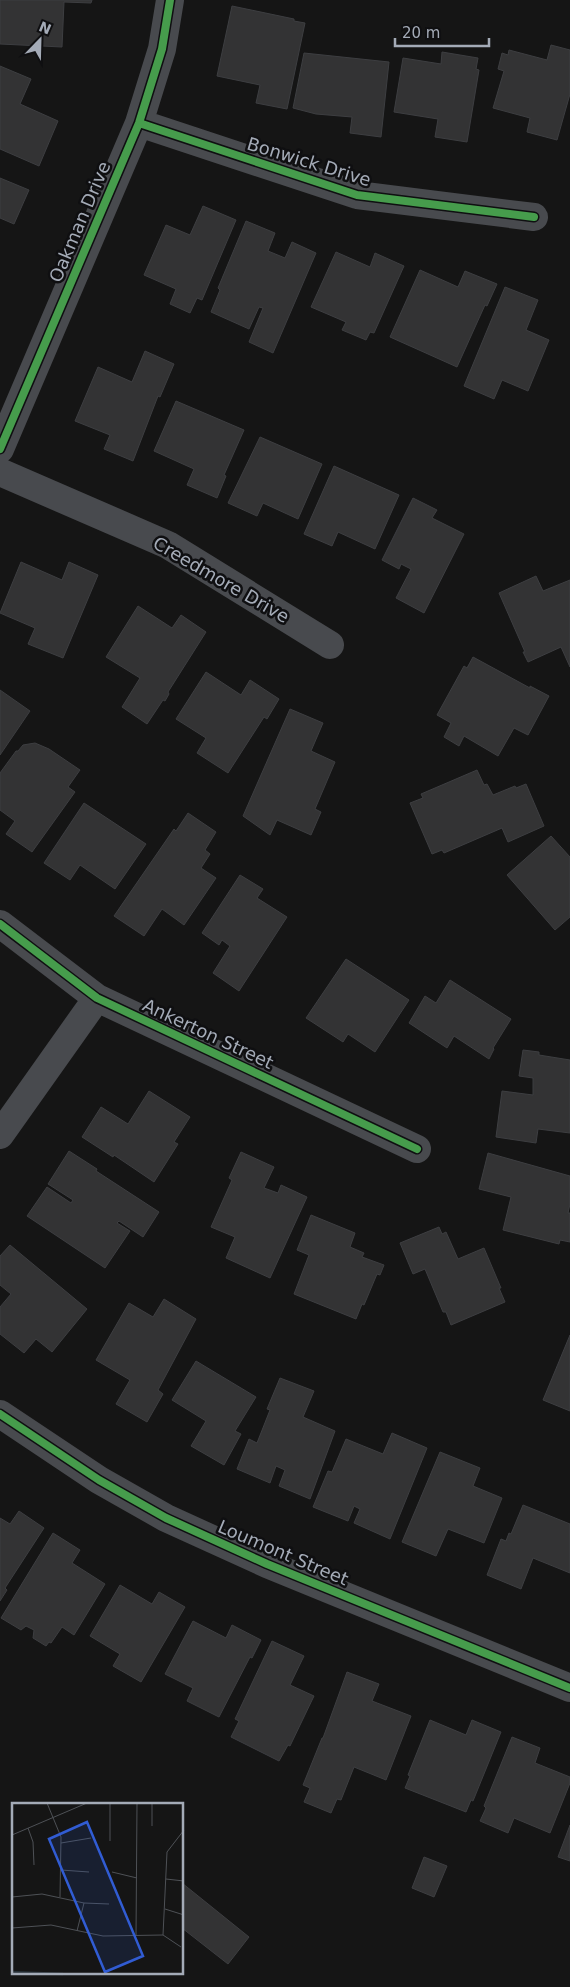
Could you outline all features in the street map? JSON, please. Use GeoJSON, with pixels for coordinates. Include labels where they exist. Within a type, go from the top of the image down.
{"type":"FeatureCollection","features":[{"type":"Feature","properties":{"kind":"street","name":"Oakman Drive"},"geometry":{"type":"LineString","coordinates":[[0,449],[139,123],[162,49],[170,0]]}},
{"type":"Feature","properties":{"kind":"street","name":"Bonwick Drive"},"geometry":{"type":"LineString","coordinates":[[139,123],[357,195],[534,218]]}},
{"type":"Feature","properties":{"kind":"street","name":"Creedmore Drive"},"geometry":{"type":"LineString","coordinates":[[0,472],[168,545],[330,645]]}},
{"type":"Feature","properties":{"kind":"street","name":"Ankerton Street"},"geometry":{"type":"LineString","coordinates":[[0,924],[97,998],[416,1149]]}},
{"type":"Feature","properties":{"kind":"street"},"geometry":{"type":"LineString","coordinates":[[0,1135],[97,998]]}},
{"type":"Feature","properties":{"kind":"street","name":"Loumont Street"},"geometry":{"type":"LineString","coordinates":[[0,1414],[100,1480],[166,1518],[267,1564],[570,1688]]}},
{"type":"Feature","properties":{"kind":"building"},"geometry":{"type":"Polygon","coordinates":[[[0,0],[92,0],[91,3],[64,2],[62,47],[0,44],[0,0]]]}},
{"type":"Feature","properties":{"kind":"building"},"geometry":{"type":"Polygon","coordinates":[[[232,6],[305,23],[287,109],[256,103],[260,85],[217,76],[232,6]]]}},
{"type":"Feature","properties":{"kind":"building"},"geometry":{"type":"Polygon","coordinates":[[[551,45],[570,50],[570,94],[557,140],[527,132],[530,118],[493,108],[504,71],[498,69],[502,53],[508,55],[509,50],[547,60],[551,45]]]}},
{"type":"Feature","properties":{"kind":"building"},"geometry":{"type":"Polygon","coordinates":[[[442,52],[478,58],[476,69],[479,70],[467,142],[435,137],[438,119],[394,112],[403,58],[441,64],[442,52]]]}},
{"type":"Feature","properties":{"kind":"building"},"geometry":{"type":"Polygon","coordinates":[[[304,53],[389,62],[381,137],[350,133],[352,117],[316,114],[293,108],[304,53]]]}},
{"type":"Feature","properties":{"kind":"building"},"geometry":{"type":"Polygon","coordinates":[[[0,66],[31,79],[20,104],[58,121],[39,166],[0,149],[0,66]]]}},
{"type":"Feature","properties":{"kind":"building"},"geometry":{"type":"Polygon","coordinates":[[[0,178],[29,190],[14,224],[0,218],[0,178]]]}},
{"type":"Feature","properties":{"kind":"building"},"geometry":{"type":"Polygon","coordinates":[[[203,206],[236,220],[202,300],[197,298],[190,313],[170,304],[176,289],[144,275],[166,225],[190,235],[203,206]]]}},
{"type":"Feature","properties":{"kind":"building"},"geometry":{"type":"Polygon","coordinates":[[[246,221],[275,233],[268,251],[285,258],[292,242],[316,253],[273,353],[249,342],[263,308],[259,307],[249,329],[211,312],[220,290],[218,288],[246,221]]]}},
{"type":"Feature","properties":{"kind":"building"},"geometry":{"type":"Polygon","coordinates":[[[336,252],[370,267],[375,253],[404,266],[374,333],[370,332],[366,340],[342,330],[346,322],[311,307],[336,252]]]}},
{"type":"Feature","properties":{"kind":"building"},"geometry":{"type":"Polygon","coordinates":[[[420,270],[458,287],[465,271],[497,284],[487,306],[485,305],[457,367],[390,337],[420,270]]]}},
{"type":"Feature","properties":{"kind":"building"},"geometry":{"type":"Polygon","coordinates":[[[505,287],[538,300],[526,330],[549,340],[528,391],[502,380],[494,399],[464,386],[505,287]]]}},
{"type":"Feature","properties":{"kind":"building"},"geometry":{"type":"Polygon","coordinates":[[[145,351],[174,364],[160,397],[158,396],[133,461],[104,449],[110,435],[75,421],[98,367],[132,382],[145,351]]]}},
{"type":"Feature","properties":{"kind":"building"},"geometry":{"type":"Polygon","coordinates":[[[176,401],[244,430],[224,475],[226,476],[217,498],[187,485],[194,469],[154,451],[176,401]]]}},
{"type":"Feature","properties":{"kind":"building"},"geometry":{"type":"Polygon","coordinates":[[[260,437],[322,464],[298,519],[263,503],[257,516],[228,503],[260,437]]]}},
{"type":"Feature","properties":{"kind":"building"},"geometry":{"type":"Polygon","coordinates":[[[334,466],[399,495],[375,549],[338,532],[332,546],[304,534],[334,466]]]}},
{"type":"Feature","properties":{"kind":"building"},"geometry":{"type":"Polygon","coordinates":[[[413,498],[437,510],[432,518],[464,534],[424,613],[396,598],[411,569],[401,564],[399,569],[382,560],[413,498]]]}},
{"type":"Feature","properties":{"kind":"building"},"geometry":{"type":"Polygon","coordinates":[[[21,562],[62,580],[69,562],[98,575],[63,658],[28,644],[35,628],[0,613],[21,562]]]}},
{"type":"Feature","properties":{"kind":"building"},"geometry":{"type":"Polygon","coordinates":[[[536,576],[543,591],[570,580],[570,667],[561,647],[528,662],[499,593],[536,576]]]}},
{"type":"Feature","properties":{"kind":"building"},"geometry":{"type":"Polygon","coordinates":[[[138,606],[172,628],[181,615],[206,632],[168,692],[169,694],[165,701],[163,700],[147,724],[122,707],[140,678],[106,657],[138,606]]]}},
{"type":"Feature","properties":{"kind":"building"},"geometry":{"type":"Polygon","coordinates":[[[473,657],[530,688],[530,686],[549,696],[528,735],[514,728],[498,756],[464,736],[459,746],[444,737],[451,723],[437,715],[464,666],[467,668],[473,657]]]}},
{"type":"Feature","properties":{"kind":"building"},"geometry":{"type":"Polygon","coordinates":[[[206,672],[241,695],[250,680],[279,699],[267,719],[264,717],[228,773],[197,753],[206,738],[176,719],[206,672]]]}},
{"type":"Feature","properties":{"kind":"building"},"geometry":{"type":"Polygon","coordinates":[[[0,690],[30,711],[0,755],[0,690]]]}},
{"type":"Feature","properties":{"kind":"building"},"geometry":{"type":"Polygon","coordinates":[[[290,709],[323,723],[311,751],[335,762],[315,809],[321,812],[311,835],[277,820],[270,835],[243,816],[290,709]]]}},
{"type":"Feature","properties":{"kind":"building"},"geometry":{"type":"Polygon","coordinates":[[[35,743],[49,749],[80,770],[68,787],[75,792],[32,852],[6,834],[15,821],[0,810],[0,773],[16,751],[23,745],[35,743]]]}},
{"type":"Feature","properties":{"kind":"building"},"geometry":{"type":"Polygon","coordinates":[[[477,770],[484,785],[487,784],[493,795],[515,786],[516,788],[526,784],[544,826],[508,842],[502,828],[444,853],[442,850],[432,854],[410,803],[423,798],[421,794],[477,770]]]}},
{"type":"Feature","properties":{"kind":"building"},"geometry":{"type":"Polygon","coordinates":[[[84,803],[146,844],[115,889],[80,865],[70,880],[44,863],[84,803]]]}},
{"type":"Feature","properties":{"kind":"building"},"geometry":{"type":"Polygon","coordinates":[[[188,813],[216,832],[205,850],[210,854],[201,868],[216,878],[184,925],[162,909],[144,936],[114,916],[174,829],[176,831],[188,813]]]}},
{"type":"Feature","properties":{"kind":"building"},"geometry":{"type":"Polygon","coordinates":[[[551,836],[570,857],[570,917],[555,930],[507,875],[551,836]]]}},
{"type":"Feature","properties":{"kind":"building"},"geometry":{"type":"Polygon","coordinates":[[[240,875],[263,889],[257,898],[287,917],[239,991],[213,973],[230,946],[222,940],[219,945],[202,933],[240,875]]]}},
{"type":"Feature","properties":{"kind":"building"},"geometry":{"type":"Polygon","coordinates":[[[346,959],[409,1000],[375,1052],[348,1034],[343,1042],[306,1018],[346,959]]]}},
{"type":"Feature","properties":{"kind":"building"},"geometry":{"type":"Polygon","coordinates":[[[450,980],[511,1019],[493,1048],[489,1059],[454,1036],[447,1048],[409,1023],[425,996],[436,1003],[450,980]]]}},
{"type":"Feature","properties":{"kind":"building"},"geometry":{"type":"Polygon","coordinates":[[[523,1050],[539,1052],[539,1055],[570,1060],[570,1133],[538,1129],[536,1143],[496,1137],[502,1091],[533,1095],[533,1078],[519,1076],[523,1050]]]}},
{"type":"Feature","properties":{"kind":"building"},"geometry":{"type":"Polygon","coordinates":[[[149,1091],[190,1117],[174,1142],[178,1144],[154,1182],[114,1155],[113,1157],[82,1137],[101,1107],[128,1124],[149,1091]]]}},
{"type":"Feature","properties":{"kind":"building"},"geometry":{"type":"Polygon","coordinates":[[[69,1151],[159,1212],[143,1237],[119,1221],[117,1223],[130,1231],[105,1268],[27,1216],[47,1187],[71,1203],[73,1200],[48,1184],[69,1151]]]}},
{"type":"Feature","properties":{"kind":"building"},"geometry":{"type":"Polygon","coordinates":[[[241,1152],[274,1167],[264,1188],[278,1193],[281,1185],[307,1197],[270,1278],[226,1258],[235,1237],[211,1227],[232,1180],[229,1178],[241,1152]]]}},
{"type":"Feature","properties":{"kind":"building"},"geometry":{"type":"Polygon","coordinates":[[[488,1153],[570,1176],[570,1204],[568,1213],[570,1213],[570,1242],[560,1240],[559,1244],[503,1230],[511,1197],[479,1189],[488,1153]]]}},
{"type":"Feature","properties":{"kind":"building"},"geometry":{"type":"Polygon","coordinates":[[[311,1215],[355,1233],[350,1247],[364,1253],[362,1257],[384,1265],[380,1275],[377,1274],[356,1319],[294,1294],[309,1255],[297,1250],[311,1215]]]}},
{"type":"Feature","properties":{"kind":"building"},"geometry":{"type":"Polygon","coordinates":[[[439,1227],[442,1234],[446,1232],[458,1259],[484,1248],[505,1302],[451,1325],[446,1312],[443,1312],[425,1269],[413,1274],[400,1243],[439,1227]]]}},
{"type":"Feature","properties":{"kind":"building"},"geometry":{"type":"Polygon","coordinates":[[[10,1245],[87,1309],[52,1352],[36,1339],[24,1353],[0,1334],[0,1307],[11,1294],[0,1285],[0,1256],[10,1245]]]}},
{"type":"Feature","properties":{"kind":"building"},"geometry":{"type":"Polygon","coordinates":[[[164,1299],[196,1319],[158,1390],[163,1394],[147,1422],[116,1404],[130,1380],[96,1360],[129,1303],[153,1317],[164,1299]]]}},
{"type":"Feature","properties":{"kind":"building"},"geometry":{"type":"Polygon","coordinates":[[[570,1335],[570,1411],[543,1400],[570,1335]]]}},
{"type":"Feature","properties":{"kind":"building"},"geometry":{"type":"Polygon","coordinates":[[[196,1361],[256,1397],[235,1431],[241,1434],[224,1465],[191,1446],[206,1421],[172,1400],[196,1361]]]}},
{"type":"Feature","properties":{"kind":"building"},"geometry":{"type":"Polygon","coordinates":[[[280,1378],[314,1391],[303,1417],[335,1431],[310,1499],[279,1486],[285,1470],[276,1466],[270,1483],[237,1469],[249,1439],[257,1443],[270,1410],[267,1409],[280,1378]]]}},
{"type":"Feature","properties":{"kind":"building"},"geometry":{"type":"Polygon","coordinates":[[[392,1433],[427,1448],[390,1539],[354,1523],[360,1509],[354,1506],[348,1521],[313,1507],[328,1471],[332,1472],[346,1439],[383,1454],[392,1433]]]}},
{"type":"Feature","properties":{"kind":"building"},"geometry":{"type":"Polygon","coordinates":[[[440,1452],[480,1468],[473,1486],[502,1498],[484,1543],[448,1529],[436,1556],[402,1542],[440,1452]]]}},
{"type":"Feature","properties":{"kind":"building"},"geometry":{"type":"Polygon","coordinates":[[[523,1505],[570,1524],[570,1573],[533,1558],[521,1589],[487,1575],[501,1539],[506,1541],[509,1533],[511,1534],[523,1505]]]}},
{"type":"Feature","properties":{"kind":"building"},"geometry":{"type":"Polygon","coordinates":[[[19,1511],[44,1528],[5,1588],[7,1590],[0,1601],[0,1518],[10,1524],[19,1511]]]}},
{"type":"Feature","properties":{"kind":"building"},"geometry":{"type":"Polygon","coordinates":[[[53,1533],[80,1550],[72,1563],[105,1584],[74,1635],[62,1627],[51,1643],[49,1642],[46,1646],[33,1638],[34,1630],[26,1626],[21,1630],[1,1618],[53,1533]]]}},
{"type":"Feature","properties":{"kind":"building"},"geometry":{"type":"Polygon","coordinates":[[[120,1585],[152,1604],[159,1592],[185,1607],[141,1682],[113,1666],[120,1654],[90,1636],[120,1585]]]}},
{"type":"Feature","properties":{"kind":"building"},"geometry":{"type":"Polygon","coordinates":[[[193,1621],[226,1638],[232,1625],[261,1640],[252,1658],[250,1657],[219,1717],[187,1701],[193,1688],[165,1674],[193,1621]]]}},
{"type":"Feature","properties":{"kind":"building"},"geometry":{"type":"Polygon","coordinates":[[[272,1641],[304,1656],[290,1685],[314,1696],[290,1746],[288,1745],[279,1761],[231,1737],[239,1721],[235,1719],[272,1641]]]}},
{"type":"Feature","properties":{"kind":"building"},"geometry":{"type":"Polygon","coordinates":[[[347,1672],[379,1684],[372,1701],[411,1716],[386,1780],[354,1767],[341,1800],[337,1799],[331,1813],[304,1802],[310,1788],[303,1785],[323,1738],[347,1672]]]}},
{"type":"Feature","properties":{"kind":"building"},"geometry":{"type":"Polygon","coordinates":[[[430,1720],[466,1735],[472,1720],[501,1732],[473,1801],[471,1800],[466,1812],[405,1788],[410,1776],[408,1775],[430,1720]]]}},
{"type":"Feature","properties":{"kind":"building"},"geometry":{"type":"Polygon","coordinates":[[[512,1737],[540,1748],[535,1763],[570,1777],[570,1783],[550,1833],[514,1818],[508,1833],[480,1821],[486,1808],[484,1806],[512,1737]]]}},
{"type":"Feature","properties":{"kind":"building"},"geometry":{"type":"Polygon","coordinates":[[[570,1825],[570,1861],[558,1857],[570,1825]]]}},
{"type":"Feature","properties":{"kind":"building"},"geometry":{"type":"Polygon","coordinates":[[[424,1857],[447,1866],[434,1897],[412,1888],[424,1857]]]}},
{"type":"Feature","properties":{"kind":"building"},"geometry":{"type":"Polygon","coordinates":[[[184,1885],[249,1937],[228,1964],[184,1930],[184,1885]]]}},
{"type":"Feature","properties":{"kind":"cycle path"},"geometry":{"type":"LineString","coordinates":[[0,449],[139,123],[162,49],[170,0]]}},
{"type":"Feature","properties":{"kind":"cycle path"},"geometry":{"type":"LineString","coordinates":[[139,123],[357,195],[534,217]]}},
{"type":"Feature","properties":{"kind":"cycle path"},"geometry":{"type":"LineString","coordinates":[[0,924],[97,998],[417,1149]]}},
{"type":"Feature","properties":{"kind":"cycle path"},"geometry":{"type":"LineString","coordinates":[[0,1414],[99,1480],[166,1518],[267,1564],[570,1688]]}}]}
